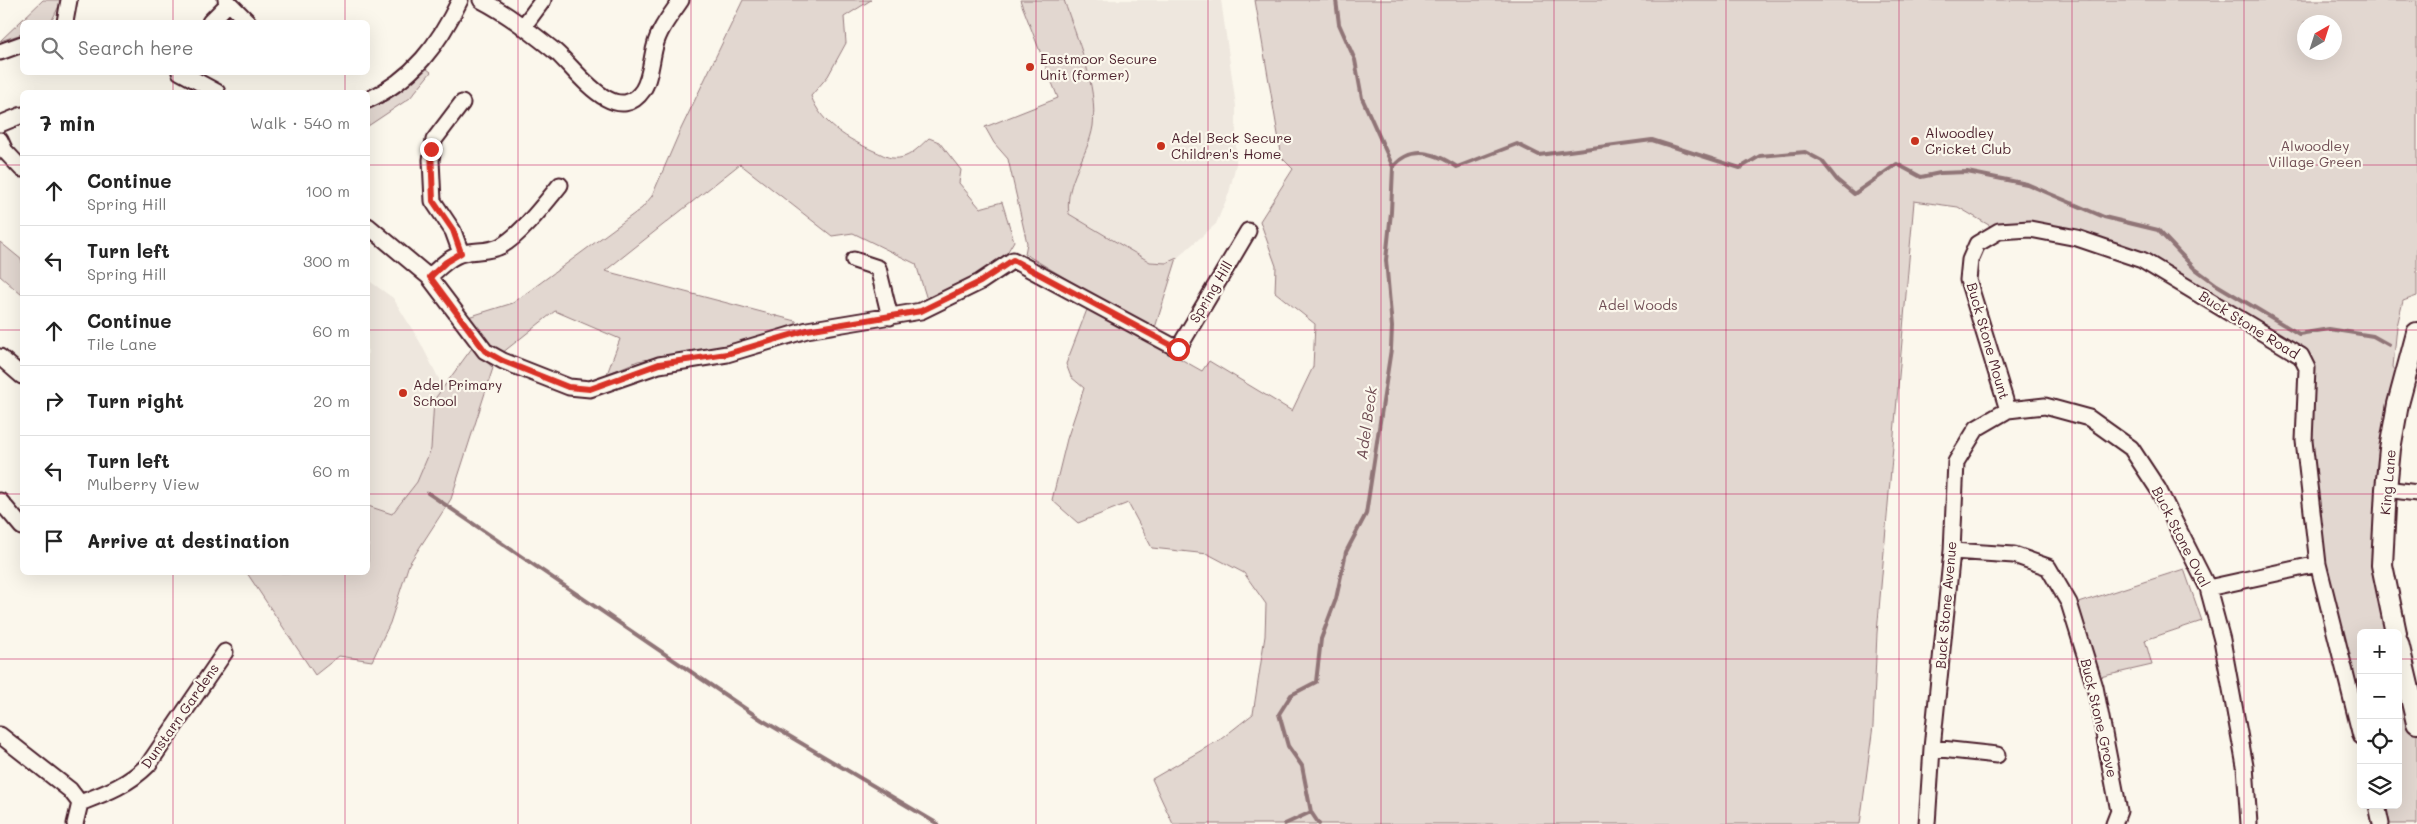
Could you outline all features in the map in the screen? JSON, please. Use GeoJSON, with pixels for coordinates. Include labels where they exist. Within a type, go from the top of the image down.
{"type":"FeatureCollection","features":[{"type":"Feature","properties":{"kind":"street"},"geometry":{"type":"LineString","coordinates":[[65,20],[69,0]]}},
{"type":"Feature","properties":{"kind":"street"},"geometry":{"type":"LineString","coordinates":[[370,99],[394,86],[422,62],[444,32],[460,0]]}},
{"type":"Feature","properties":{"kind":"street"},"geometry":{"type":"LineString","coordinates":[[481,0],[523,27],[558,54],[589,87],[604,97],[616,101],[628,101],[635,98],[642,90],[650,73],[660,32],[681,0]]}},
{"type":"Feature","properties":{"kind":"street"},"geometry":{"type":"LineString","coordinates":[[523,27],[543,0]]}},
{"type":"Feature","properties":{"kind":"street"},"geometry":{"type":"LineString","coordinates":[[212,20],[228,1],[246,20]]}},
{"type":"Feature","properties":{"kind":"street"},"geometry":{"type":"LineString","coordinates":[[0,52],[20,45]]}},
{"type":"Feature","properties":{"kind":"street"},"geometry":{"type":"LineString","coordinates":[[186,75],[213,90]]}},
{"type":"Feature","properties":{"kind":"street"},"geometry":{"type":"LineString","coordinates":[[461,253],[453,230],[433,201],[430,160],[434,140],[462,103]]}},
{"type":"Feature","properties":{"kind":"street"},"geometry":{"type":"LineString","coordinates":[[0,124],[20,116]]}},
{"type":"Feature","properties":{"kind":"street"},"geometry":{"type":"LineString","coordinates":[[0,143],[20,167]]}},
{"type":"Feature","properties":{"kind":"street"},"geometry":{"type":"LineString","coordinates":[[430,277],[446,262],[461,253],[491,249],[502,245],[534,215],[560,185]]}},
{"type":"Feature","properties":{"kind":"street","name":"Spring Hill"},"geometry":{"type":"LineString","coordinates":[[370,228],[430,277],[474,340],[485,351],[503,361],[568,387],[590,389],[659,364],[727,354],[807,330],[890,317],[930,308],[980,282],[1013,260],[1178,349],[1248,231]]}},
{"type":"Feature","properties":{"kind":"street","name":"Buck Stone Road"},"geometry":{"type":"LineString","coordinates":[[1977,244],[2000,231],[2030,229],[2077,238],[2142,260],[2301,356],[2307,368],[2304,441],[2318,564],[2357,708]]}},
{"type":"Feature","properties":{"kind":"street","name":"Buck Stone Mount"},"geometry":{"type":"LineString","coordinates":[[1977,244],[1970,260],[1968,280],[2008,410]]}},
{"type":"Feature","properties":{"kind":"street"},"geometry":{"type":"LineString","coordinates":[[854,260],[878,268],[890,317]]}},
{"type":"Feature","properties":{"kind":"street","name":"King Lane"},"geometry":{"type":"LineString","coordinates":[[2395,629],[2382,565],[2386,489],[2390,449],[2398,404],[2417,333]]}},
{"type":"Feature","properties":{"kind":"street"},"geometry":{"type":"LineString","coordinates":[[0,356],[20,374]]}},
{"type":"Feature","properties":{"kind":"street","name":"Buck Stone Oval"},"geometry":{"type":"LineString","coordinates":[[2008,410],[2045,406],[2089,418],[2131,448],[2158,489],[2208,588],[2222,640],[2245,766],[2249,824]]}},
{"type":"Feature","properties":{"kind":"street","name":"Buck Stone Avenue"},"geometry":{"type":"LineString","coordinates":[[1927,824],[1932,748],[1952,551],[1956,462],[1977,428],[2008,410]]}},
{"type":"Feature","properties":{"kind":"street"},"geometry":{"type":"LineString","coordinates":[[2386,489],[2417,493]]}},
{"type":"Feature","properties":{"kind":"street"},"geometry":{"type":"LineString","coordinates":[[0,501],[20,525]]}},
{"type":"Feature","properties":{"kind":"street","name":"Buck Stone Grove"},"geometry":{"type":"LineString","coordinates":[[1952,551],[2014,555],[2048,567],[2061,588],[2069,603],[2095,687],[2119,811],[2114,824]]}},
{"type":"Feature","properties":{"kind":"street"},"geometry":{"type":"LineString","coordinates":[[2208,588],[2318,564]]}},
{"type":"Feature","properties":{"kind":"street","name":"Dunstarn Gardens"},"geometry":{"type":"LineString","coordinates":[[80,803],[112,791],[134,779],[148,765],[225,652]]}},
{"type":"Feature","properties":{"kind":"street"},"geometry":{"type":"LineString","coordinates":[[2401,674],[2403,689],[2417,723]]}},
{"type":"Feature","properties":{"kind":"street"},"geometry":{"type":"LineString","coordinates":[[0,734],[70,790],[80,803],[75,824]]}},
{"type":"Feature","properties":{"kind":"street"},"geometry":{"type":"LineString","coordinates":[[1932,748],[1997,755]]}},
{"type":"Feature","properties":{"kind":"street"},"geometry":{"type":"LineString","coordinates":[[2378,809],[2381,824]]}},
{"type":"Feature","properties":{"kind":"shaded area","name":"Adel Beck Secure Children's Home"},"geometry":{"type":"Polygon","coordinates":[[[1064,0],[1221,0],[1236,106],[1236,164],[1229,193],[1216,224],[1177,258],[1166,263],[1150,262],[1069,214],[1067,200],[1072,182],[1064,0]]]}},
{"type":"Feature","properties":{"kind":"shaded area","name":"Adel Primary School"},"geometry":{"type":"Polygon","coordinates":[[[370,281],[393,298],[420,342],[443,387],[434,400],[431,449],[417,482],[392,514],[370,507],[370,281]]]}},
{"type":"Feature","properties":{"kind":"green space"},"geometry":{"type":"Polygon","coordinates":[[[43,0],[62,0],[52,20],[22,20],[43,0]]]}},
{"type":"Feature","properties":{"kind":"green space"},"geometry":{"type":"Polygon","coordinates":[[[743,0],[871,0],[844,17],[846,43],[828,76],[811,96],[816,106],[837,130],[864,146],[888,157],[904,157],[929,138],[939,142],[961,170],[959,183],[980,208],[1002,202],[1014,241],[1004,258],[978,276],[928,303],[916,264],[853,233],[832,236],[740,164],[605,271],[796,321],[798,328],[711,349],[638,361],[607,374],[620,339],[555,311],[502,353],[490,346],[468,317],[513,303],[642,208],[652,196],[680,131],[743,0]]]}},
{"type":"Feature","properties":{"kind":"green space"},"geometry":{"type":"Polygon","coordinates":[[[1020,0],[1064,0],[1089,78],[1094,110],[1093,126],[1070,191],[1068,202],[1069,214],[1150,262],[1166,263],[1177,258],[1154,331],[1025,254],[1027,243],[1008,159],[994,143],[985,127],[1058,98],[1020,0]]]}},
{"type":"Feature","properties":{"kind":"green space","name":"Adel Woods"},"geometry":{"type":"Polygon","coordinates":[[[1255,0],[2417,0],[2417,296],[2403,301],[2397,326],[2393,367],[2404,383],[2386,489],[2396,629],[2357,629],[2357,720],[2318,564],[2307,368],[2142,260],[2077,238],[1999,231],[1958,207],[1914,201],[1877,633],[1873,726],[1860,824],[1173,824],[1152,779],[1221,739],[1253,714],[1265,636],[1266,604],[1244,573],[1208,554],[1152,548],[1128,503],[1078,523],[1052,500],[1067,439],[1084,388],[1071,377],[1066,364],[1088,307],[1202,371],[1209,361],[1292,411],[1313,367],[1315,324],[1275,292],[1276,266],[1260,221],[1293,169],[1282,158],[1255,0]]]}},
{"type":"Feature","properties":{"kind":"green space"},"geometry":{"type":"Polygon","coordinates":[[[20,22],[20,35],[0,41],[20,22]]]}},
{"type":"Feature","properties":{"kind":"green space"},"geometry":{"type":"Polygon","coordinates":[[[427,69],[431,72],[410,98],[370,125],[370,109],[400,92],[427,69]]]}},
{"type":"Feature","properties":{"kind":"green space"},"geometry":{"type":"Polygon","coordinates":[[[0,242],[20,258],[20,293],[0,276],[0,242]]]}},
{"type":"Feature","properties":{"kind":"green space"},"geometry":{"type":"Polygon","coordinates":[[[472,348],[493,368],[451,499],[409,564],[390,623],[372,661],[339,656],[315,675],[248,575],[370,575],[370,507],[392,514],[417,482],[431,449],[434,400],[472,348]]]}},
{"type":"Feature","properties":{"kind":"green space"},"geometry":{"type":"Polygon","coordinates":[[[2184,569],[2202,621],[2145,640],[2152,665],[2100,677],[2078,603],[2184,569]]]}},
{"type":"Feature","properties":{"kind":"green space"},"geometry":{"type":"Polygon","coordinates":[[[2402,660],[2417,723],[2417,824],[2381,824],[2378,809],[2402,809],[2402,660]]]}},
{"type":"Feature","properties":{"kind":"waterway","name":"Adel Beck"},"geometry":{"type":"LineString","coordinates":[[1319,824],[1311,812],[1302,766],[1288,746],[1279,714],[1291,695],[1316,682],[1321,639],[1336,599],[1346,552],[1366,514],[1391,349],[1392,327],[1386,260],[1393,167],[1362,98],[1355,60],[1339,24],[1336,0]]}},
{"type":"Feature","properties":{"kind":"waterway"},"geometry":{"type":"LineString","coordinates":[[1393,167],[1400,160],[1415,153],[1432,155],[1457,167],[1517,144],[1539,155],[1652,140],[1740,168],[1760,156],[1805,152],[1822,161],[1837,180],[1854,194],[1897,164],[1921,177],[1940,173],[1967,172],[2027,184],[2104,217],[2158,230],[2194,268],[2217,285],[2299,334],[2329,329],[2373,336],[2389,345]]}},
{"type":"Feature","properties":{"kind":"waterway"},"geometry":{"type":"LineString","coordinates":[[428,493],[762,720],[938,824]]}},
{"type":"Feature","properties":{"kind":"waterway"},"geometry":{"type":"LineString","coordinates":[[1285,824],[1311,812]]}},
{"type":"Feature","properties":{"kind":"place","name":"Eastmoor Secure Unit (former)"},"geometry":{"type":"Point","coordinates":[1030,67]}},
{"type":"Feature","properties":{"kind":"place","name":"Alwoodley Cricket Club"},"geometry":{"type":"Point","coordinates":[1915,141]}},
{"type":"Feature","properties":{"kind":"place","name":"Adel Beck Secure Children's Home"},"geometry":{"type":"Point","coordinates":[1161,146]}},
{"type":"Feature","properties":{"kind":"place","name":"Adel Primary School"},"geometry":{"type":"Point","coordinates":[403,393]}},
{"type":"Feature","properties":{"kind":"route"},"geometry":{"type":"LineString","coordinates":[[431,149],[431,189],[433,201],[436,209],[453,230],[461,253],[446,262],[430,277],[474,340],[485,351],[503,361],[568,387],[590,389],[659,364],[727,354],[807,330],[921,311],[980,282],[1013,260],[1178,349]]}},
{"type":"Feature","properties":{"kind":"park label","name":"Alwoodley Village Green"},"geometry":{"type":"Point","coordinates":[2315,154]}}]}
